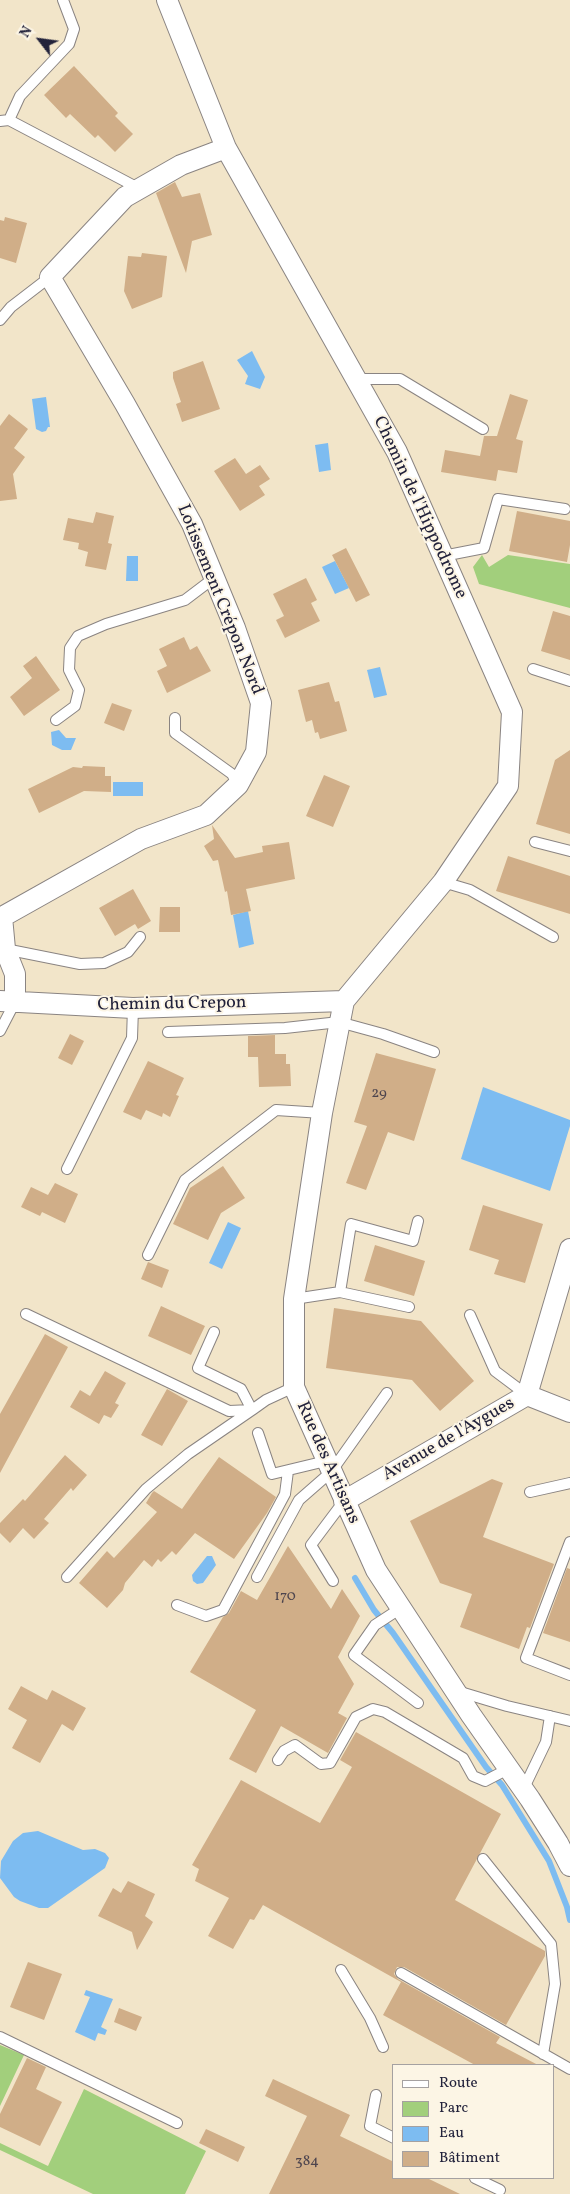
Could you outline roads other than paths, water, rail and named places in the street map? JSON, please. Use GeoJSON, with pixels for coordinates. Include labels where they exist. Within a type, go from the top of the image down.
{"type":"FeatureCollection","features":[{"type":"Feature","properties":{"kind":"street","name":"Chemin de l'Hippodrome"},"geometry":{"type":"LineString","coordinates":[[167,0],[226,148],[397,452],[512,712],[508,786],[443,882],[344,1001]]}},
{"type":"Feature","properties":{"kind":"street"},"geometry":{"type":"LineString","coordinates":[[50,277],[125,197],[181,165],[226,148]]}},
{"type":"Feature","properties":{"kind":"street","name":"Lotissement Crépon Nord"},"geometry":{"type":"LineString","coordinates":[[7,1002],[14,974],[4,949],[2,917],[141,839],[206,815],[238,785],[256,752],[261,703],[235,628],[192,524],[125,404],[50,277]]}},
{"type":"Feature","properties":{"kind":"street","name":"Chemin du Crepon"},"geometry":{"type":"LineString","coordinates":[[7,1002],[133,1008],[344,1001]]}},
{"type":"Feature","properties":{"kind":"street","name":"Rue des Artisans"},"geometry":{"type":"LineString","coordinates":[[344,1001],[322,1113],[294,1299],[294,1387],[376,1570],[454,1690],[558,1843],[570,1866]]}},
{"type":"Feature","properties":{"kind":"street","name":"Avenue de l'Aygues"},"geometry":{"type":"LineString","coordinates":[[344,1501],[526,1395],[570,1249]]}},
{"type":"Feature","properties":{"kind":"street"},"geometry":{"type":"LineString","coordinates":[[526,1395],[570,1412]]}},
{"type":"Feature","properties":{"kind":"lane"},"geometry":{"type":"LineString","coordinates":[[62,0],[74,29],[69,44],[20,96],[4,120],[140,189]]}},
{"type":"Feature","properties":{"kind":"lane"},"geometry":{"type":"LineString","coordinates":[[0,320],[11,307],[50,277]]}},
{"type":"Feature","properties":{"kind":"lane"},"geometry":{"type":"LineString","coordinates":[[356,379],[400,379],[483,429]]}},
{"type":"Feature","properties":{"kind":"lane"},"geometry":{"type":"LineString","coordinates":[[443,556],[484,548],[498,499],[565,509]]}},
{"type":"Feature","properties":{"kind":"lane"},"geometry":{"type":"LineString","coordinates":[[56,720],[74,706],[78,690],[69,670],[70,648],[78,636],[106,624],[186,600],[214,578]]}},
{"type":"Feature","properties":{"kind":"lane"},"geometry":{"type":"LineString","coordinates":[[533,669],[570,681]]}},
{"type":"Feature","properties":{"kind":"lane"},"geometry":{"type":"LineString","coordinates":[[175,718],[175,733],[232,774],[238,785]]}},
{"type":"Feature","properties":{"kind":"lane"},"geometry":{"type":"LineString","coordinates":[[535,842],[570,851]]}},
{"type":"Feature","properties":{"kind":"lane"},"geometry":{"type":"LineString","coordinates":[[443,882],[470,890],[554,937]]}},
{"type":"Feature","properties":{"kind":"lane"},"geometry":{"type":"LineString","coordinates":[[4,949],[80,964],[104,963],[128,952],[140,937]]}},
{"type":"Feature","properties":{"kind":"lane"},"geometry":{"type":"LineString","coordinates":[[0,1030],[7,1002]]}},
{"type":"Feature","properties":{"kind":"lane"},"geometry":{"type":"LineString","coordinates":[[67,1168],[132,1038],[133,1008]]}},
{"type":"Feature","properties":{"kind":"lane"},"geometry":{"type":"LineString","coordinates":[[168,1032],[285,1028],[339,1022],[383,1034],[434,1052]]}},
{"type":"Feature","properties":{"kind":"lane"},"geometry":{"type":"LineString","coordinates":[[148,1255],[185,1180],[276,1110],[322,1113]]}},
{"type":"Feature","properties":{"kind":"lane"},"geometry":{"type":"LineString","coordinates":[[340,1292],[351,1224],[413,1241],[418,1221]]}},
{"type":"Feature","properties":{"kind":"lane"},"geometry":{"type":"LineString","coordinates":[[294,1299],[340,1292],[409,1307]]}},
{"type":"Feature","properties":{"kind":"lane"},"geometry":{"type":"LineString","coordinates":[[26,1314],[229,1412],[252,1410]]}},
{"type":"Feature","properties":{"kind":"lane"},"geometry":{"type":"LineString","coordinates":[[470,1315],[495,1370],[526,1395]]}},
{"type":"Feature","properties":{"kind":"lane"},"geometry":{"type":"LineString","coordinates":[[214,1332],[198,1368],[241,1389],[252,1410]]}},
{"type":"Feature","properties":{"kind":"lane"},"geometry":{"type":"LineString","coordinates":[[67,1577],[146,1489],[188,1454],[266,1400],[294,1387]]}},
{"type":"Feature","properties":{"kind":"lane"},"geometry":{"type":"LineString","coordinates":[[257,1577],[299,1500],[329,1466],[387,1393]]}},
{"type":"Feature","properties":{"kind":"lane"},"geometry":{"type":"LineString","coordinates":[[258,1433],[272,1474],[288,1470],[329,1466]]}},
{"type":"Feature","properties":{"kind":"lane"},"geometry":{"type":"LineString","coordinates":[[177,1605],[206,1616],[223,1610],[284,1494],[288,1470]]}},
{"type":"Feature","properties":{"kind":"lane"},"geometry":{"type":"LineString","coordinates":[[530,1492],[570,1483]]}},
{"type":"Feature","properties":{"kind":"lane"},"geometry":{"type":"LineString","coordinates":[[333,1581],[311,1545],[344,1501]]}},
{"type":"Feature","properties":{"kind":"lane"},"geometry":{"type":"LineString","coordinates":[[570,1542],[526,1658],[570,1675]]}},
{"type":"Feature","properties":{"kind":"lane"},"geometry":{"type":"LineString","coordinates":[[400,1608],[376,1625],[354,1655],[418,1703]]}},
{"type":"Feature","properties":{"kind":"lane"},"geometry":{"type":"LineString","coordinates":[[454,1690],[570,1721]]}},
{"type":"Feature","properties":{"kind":"lane"},"geometry":{"type":"LineString","coordinates":[[278,1760],[284,1752],[295,1745],[321,1764],[330,1763],[356,1716],[373,1709],[385,1712],[463,1758],[473,1776],[485,1781],[508,1768]]}},
{"type":"Feature","properties":{"kind":"lane"},"geometry":{"type":"LineString","coordinates":[[523,1790],[546,1742],[550,1716]]}},
{"type":"Feature","properties":{"kind":"lane"},"geometry":{"type":"LineString","coordinates":[[483,1859],[551,1944],[555,1984],[543,2054]]}},
{"type":"Feature","properties":{"kind":"lane"},"geometry":{"type":"LineString","coordinates":[[340,1970],[370,2018],[383,2047]]}},
{"type":"Feature","properties":{"kind":"lane"},"geometry":{"type":"LineString","coordinates":[[401,1973],[570,2069]]}},
{"type":"Feature","properties":{"kind":"lane"},"geometry":{"type":"LineString","coordinates":[[0,2037],[177,2123]]}},
{"type":"Feature","properties":{"kind":"lane"},"geometry":{"type":"LineString","coordinates":[[376,2095],[370,2126],[392,2137]]}},
{"type":"Feature","properties":{"kind":"lane"},"geometry":{"type":"LineString","coordinates":[[477,2179],[500,2190]]}},
{"type":"Feature","properties":{"kind":"water"},"geometry":{"type":"Polygon","coordinates":[[[252,351],[265,377],[260,389],[245,384],[248,376],[237,360],[252,351]]]}},
{"type":"Feature","properties":{"kind":"water"},"geometry":{"type":"Polygon","coordinates":[[[46,397],[50,427],[42,432],[36,429],[32,399],[46,397]]]}},
{"type":"Feature","properties":{"kind":"water"},"geometry":{"type":"Polygon","coordinates":[[[328,443],[331,470],[319,472],[315,445],[328,443]]]}},
{"type":"Feature","properties":{"kind":"water"},"geometry":{"type":"Polygon","coordinates":[[[127,556],[138,556],[138,581],[126,581],[127,556]]]}},
{"type":"Feature","properties":{"kind":"water"},"geometry":{"type":"Polygon","coordinates":[[[335,561],[349,588],[335,594],[322,567],[335,561]]]}},
{"type":"Feature","properties":{"kind":"water"},"geometry":{"type":"Polygon","coordinates":[[[380,667],[387,695],[374,698],[367,670],[380,667]]]}},
{"type":"Feature","properties":{"kind":"water"},"geometry":{"type":"Polygon","coordinates":[[[59,730],[66,738],[76,738],[71,750],[62,750],[52,745],[51,732],[59,730]]]}},
{"type":"Feature","properties":{"kind":"water"},"geometry":{"type":"Polygon","coordinates":[[[113,782],[143,782],[143,796],[113,796],[113,782]]]}},
{"type":"Feature","properties":{"kind":"water"},"geometry":{"type":"Polygon","coordinates":[[[248,911],[254,944],[239,948],[233,915],[248,911]]]}},
{"type":"Feature","properties":{"kind":"water"},"geometry":{"type":"Polygon","coordinates":[[[483,1087],[570,1120],[570,1126],[550,1191],[461,1159],[483,1087]]]}},
{"type":"Feature","properties":{"kind":"water"},"geometry":{"type":"Polygon","coordinates":[[[228,1222],[241,1228],[222,1269],[209,1263],[228,1222]]]}},
{"type":"Feature","properties":{"kind":"water"},"geometry":{"type":"Polygon","coordinates":[[[207,1556],[212,1556],[216,1565],[203,1583],[197,1584],[193,1581],[192,1575],[207,1556]]]}},
{"type":"Feature","properties":{"kind":"water"},"geometry":{"type":"Polygon","coordinates":[[[38,1831],[83,1850],[95,1849],[105,1853],[109,1858],[105,1868],[48,1908],[39,1908],[20,1901],[14,1897],[0,1878],[1,1861],[13,1841],[23,1833],[38,1831]]]}},
{"type":"Feature","properties":{"kind":"water"},"geometry":{"type":"Polygon","coordinates":[[[86,1990],[113,1999],[101,2027],[107,2030],[105,2035],[98,2033],[95,2041],[75,2032],[90,1997],[84,1995],[86,1990]]]}},
{"type":"Feature","properties":{"kind":"waterway"},"geometry":{"type":"LineString","coordinates":[[355,1578],[374,1610],[393,1633],[486,1767],[502,1785],[549,1861],[567,1907],[570,1920]]}}]}
